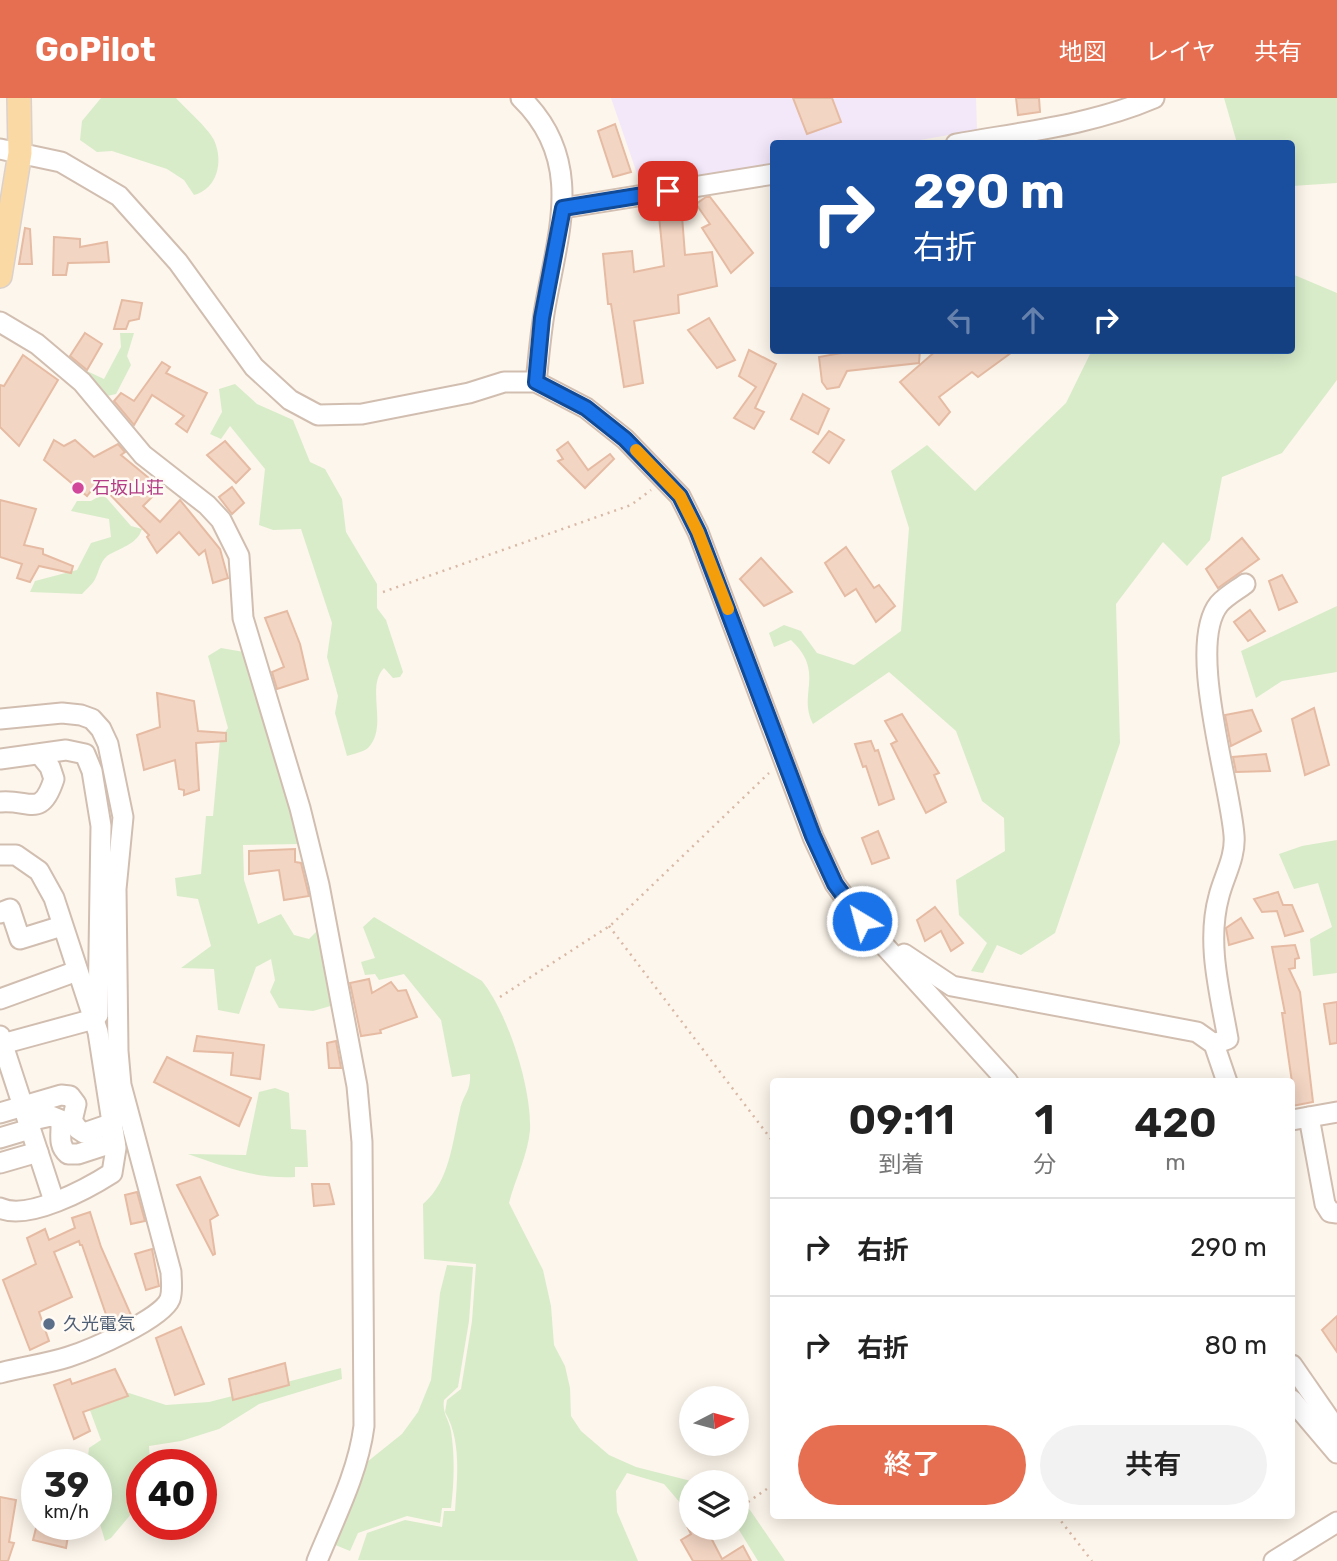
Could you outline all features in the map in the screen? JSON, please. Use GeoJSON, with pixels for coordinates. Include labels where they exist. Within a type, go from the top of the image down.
{"type":"FeatureCollection","features":[{"type":"Feature","properties":{"kind":"main road"},"geometry":{"type":"LineString","coordinates":[[0,276],[10,151],[19,98]]}},
{"type":"Feature","properties":{"kind":"street"},"geometry":{"type":"LineString","coordinates":[[521,98],[535,111],[556,151],[563,208],[542,318],[536,382]]}},
{"type":"Feature","properties":{"kind":"street"},"geometry":{"type":"LineString","coordinates":[[979,140],[1086,121],[1122,112],[1154,98]]}},
{"type":"Feature","properties":{"kind":"street"},"geometry":{"type":"LineString","coordinates":[[10,151],[61,162],[118,196],[177,262],[254,367],[290,400],[318,415],[362,414],[470,393],[504,382],[536,382],[586,408],[625,439],[680,496],[698,532],[813,836],[835,884],[862,921],[1004,1078]]}},
{"type":"Feature","properties":{"kind":"street"},"geometry":{"type":"LineString","coordinates":[[563,208],[770,175]]}},
{"type":"Feature","properties":{"kind":"street"},"geometry":{"type":"LineString","coordinates":[[0,323],[37,344],[82,382],[142,455],[207,505],[221,520],[239,556],[243,618],[300,808],[319,885],[355,1074],[362,1142],[364,1426],[361,1448],[352,1477],[317,1561]]}},
{"type":"Feature","properties":{"kind":"street"},"geometry":{"type":"LineString","coordinates":[[1214,1044],[1228,1039],[1212,944],[1219,896],[1229,871],[1235,838],[1206,667],[1209,627],[1219,604],[1244,584]]}},
{"type":"Feature","properties":{"kind":"street"},"geometry":{"type":"LineString","coordinates":[[0,719],[62,713],[82,715],[92,719],[101,729],[108,744],[123,817],[116,889],[118,1051],[121,1085],[171,1272],[172,1285],[170,1299],[163,1308],[110,1339],[69,1357],[0,1373]]}},
{"type":"Feature","properties":{"kind":"street"},"geometry":{"type":"LineString","coordinates":[[0,759],[41,756],[66,750],[85,754],[92,771],[101,826],[96,1025]]}},
{"type":"Feature","properties":{"kind":"street"},"geometry":{"type":"LineString","coordinates":[[0,802],[9,801],[30,806],[46,799],[54,779],[41,756]]}},
{"type":"Feature","properties":{"kind":"street"},"geometry":{"type":"LineString","coordinates":[[0,855],[16,855],[39,871],[54,898],[96,1025],[114,1133],[112,1173],[92,1185],[24,1213],[0,1208]]}},
{"type":"Feature","properties":{"kind":"street"},"geometry":{"type":"LineString","coordinates":[[0,913],[10,909],[20,939],[62,926]]}},
{"type":"Feature","properties":{"kind":"street"},"geometry":{"type":"LineString","coordinates":[[862,921],[914,962],[952,986],[1197,1032],[1214,1044],[1226,1078]]}},
{"type":"Feature","properties":{"kind":"street"},"geometry":{"type":"LineString","coordinates":[[0,999],[77,971]]}},
{"type":"Feature","properties":{"kind":"street"},"geometry":{"type":"LineString","coordinates":[[54,1201],[27,1119],[7,1080],[1,1040],[96,1025]]}},
{"type":"Feature","properties":{"kind":"street"},"geometry":{"type":"LineString","coordinates":[[1337,1112],[1300,1118],[1325,1204],[1330,1212],[1337,1213]]}},
{"type":"Feature","properties":{"kind":"street"},"geometry":{"type":"LineString","coordinates":[[0,1113],[27,1119],[51,1116],[61,1120],[62,1149],[68,1154],[78,1154],[114,1133]]}},
{"type":"Feature","properties":{"kind":"street"},"geometry":{"type":"LineString","coordinates":[[0,1138],[27,1119]]}},
{"type":"Feature","properties":{"kind":"street"},"geometry":{"type":"LineString","coordinates":[[0,1163],[38,1152]]}},
{"type":"Feature","properties":{"kind":"street"},"geometry":{"type":"LineString","coordinates":[[1295,1369],[1337,1430]]}},
{"type":"Feature","properties":{"kind":"street"},"geometry":{"type":"LineString","coordinates":[[1295,1405],[1337,1454]]}},
{"type":"Feature","properties":{"kind":"street"},"geometry":{"type":"LineString","coordinates":[[1274,1561],[1337,1522]]}},
{"type":"Feature","properties":{"kind":"path"},"geometry":{"type":"LineString","coordinates":[[383,592],[631,505],[647,495],[662,476]]}},
{"type":"Feature","properties":{"kind":"path"},"geometry":{"type":"LineString","coordinates":[[500,997],[609,926],[784,758]]}},
{"type":"Feature","properties":{"kind":"path"},"geometry":{"type":"LineString","coordinates":[[609,926],[770,1138]]}},
{"type":"Feature","properties":{"kind":"path"},"geometry":{"type":"LineString","coordinates":[[749,1501],[770,1486]]}},
{"type":"Feature","properties":{"kind":"path"},"geometry":{"type":"LineString","coordinates":[[1059,1519],[1092,1561]]}},
{"type":"Feature","properties":{"kind":"shaded area"},"geometry":{"type":"Polygon","coordinates":[[[611,98],[976,98],[977,130],[920,140],[770,140],[770,168],[643,191],[611,98]]]}},
{"type":"Feature","properties":{"kind":"green space"},"geometry":{"type":"Polygon","coordinates":[[[101,98],[176,98],[214,140],[218,165],[213,181],[202,192],[194,195],[184,180],[167,169],[112,151],[97,152],[80,140],[82,121],[101,98]]]}},
{"type":"Feature","properties":{"kind":"green space"},"geometry":{"type":"Polygon","coordinates":[[[1224,98],[1337,98],[1337,183],[1295,186],[1295,140],[1236,140],[1224,98]]]}},
{"type":"Feature","properties":{"kind":"green space"},"geometry":{"type":"Polygon","coordinates":[[[1295,275],[1337,293],[1337,380],[1282,453],[1222,477],[1210,540],[1187,566],[1163,542],[1116,604],[1120,743],[1055,933],[1021,955],[997,945],[983,973],[971,971],[987,943],[959,915],[956,880],[1005,851],[1004,818],[982,801],[956,731],[889,672],[813,724],[809,713],[807,663],[791,640],[774,647],[769,633],[784,625],[801,631],[817,653],[854,665],[901,631],[909,528],[891,471],[927,445],[975,491],[1066,403],[1090,354],[1295,354],[1295,275]]]}},
{"type":"Feature","properties":{"kind":"green space"},"geometry":{"type":"Polygon","coordinates":[[[120,333],[134,333],[127,356],[131,365],[116,394],[103,397],[74,365],[104,379],[121,347],[120,333]]]}},
{"type":"Feature","properties":{"kind":"green space"},"geometry":{"type":"Polygon","coordinates":[[[235,384],[257,404],[293,420],[310,462],[325,469],[342,499],[346,532],[377,584],[377,608],[386,620],[403,672],[400,677],[393,678],[384,668],[379,676],[376,686],[377,729],[368,748],[358,753],[347,756],[335,713],[338,696],[327,657],[332,623],[301,529],[273,530],[259,525],[265,469],[230,426],[221,439],[210,434],[222,412],[219,389],[235,384]]]}},
{"type":"Feature","properties":{"kind":"green space"},"geometry":{"type":"Polygon","coordinates":[[[103,494],[131,526],[142,529],[140,534],[132,542],[107,556],[94,581],[82,594],[30,592],[35,581],[77,570],[91,543],[111,537],[109,519],[71,511],[77,501],[91,501],[103,494]]]}},
{"type":"Feature","properties":{"kind":"green space"},"geometry":{"type":"Polygon","coordinates":[[[1337,606],[1337,672],[1282,681],[1256,698],[1241,651],[1337,606]]]}},
{"type":"Feature","properties":{"kind":"green space"},"geometry":{"type":"Polygon","coordinates":[[[221,648],[244,652],[300,844],[243,845],[244,880],[258,924],[281,914],[294,935],[309,939],[318,930],[334,1005],[313,1011],[279,1008],[270,992],[275,980],[271,959],[256,967],[239,1014],[218,1010],[214,969],[181,968],[211,946],[198,899],[177,896],[175,878],[201,874],[206,816],[213,816],[220,739],[228,728],[208,656],[221,648]]]}},
{"type":"Feature","properties":{"kind":"green space"},"geometry":{"type":"Polygon","coordinates":[[[1337,840],[1337,973],[1313,976],[1310,939],[1332,927],[1318,883],[1294,889],[1279,854],[1302,846],[1337,840]]]}},
{"type":"Feature","properties":{"kind":"green space"},"geometry":{"type":"Polygon","coordinates":[[[374,917],[482,981],[501,1012],[523,1073],[530,1113],[527,1149],[509,1203],[543,1270],[551,1306],[554,1345],[565,1366],[570,1388],[571,1416],[581,1431],[609,1455],[636,1467],[679,1478],[679,1502],[664,1484],[627,1473],[616,1491],[617,1512],[638,1561],[358,1560],[367,1533],[405,1520],[442,1527],[444,1511],[455,1511],[456,1448],[445,1412],[447,1400],[461,1389],[472,1321],[476,1264],[424,1259],[423,1204],[432,1195],[444,1173],[470,1074],[452,1077],[441,1020],[404,974],[379,980],[375,974],[365,975],[361,962],[375,958],[363,927],[374,917]]]}},
{"type":"Feature","properties":{"kind":"green space"},"geometry":{"type":"Polygon","coordinates":[[[275,1088],[289,1093],[291,1129],[306,1130],[308,1167],[295,1167],[295,1177],[253,1174],[188,1154],[246,1155],[259,1092],[275,1088]]]}},
{"type":"Feature","properties":{"kind":"green space"},"geometry":{"type":"Polygon","coordinates":[[[447,1265],[473,1267],[469,1321],[458,1387],[444,1400],[453,1450],[451,1508],[442,1508],[440,1523],[407,1516],[358,1533],[350,1551],[333,1544],[357,1492],[367,1462],[402,1434],[418,1412],[431,1380],[440,1293],[447,1265]]]}},
{"type":"Feature","properties":{"kind":"green space"},"geometry":{"type":"Polygon","coordinates":[[[341,1368],[342,1379],[259,1404],[219,1429],[181,1441],[149,1446],[149,1449],[126,1449],[126,1520],[112,1537],[112,1449],[89,1449],[101,1440],[88,1405],[129,1393],[166,1405],[209,1402],[341,1368]]]}},
{"type":"Feature","properties":{"kind":"green space"},"geometry":{"type":"Polygon","coordinates":[[[749,1509],[785,1561],[758,1561],[745,1540],[749,1540],[749,1509]]]}},
{"type":"Feature","properties":{"kind":"building"},"geometry":{"type":"Polygon","coordinates":[[[793,98],[832,98],[841,122],[807,134],[793,98]]]}},
{"type":"Feature","properties":{"kind":"building"},"geometry":{"type":"Polygon","coordinates":[[[1016,98],[1039,98],[1040,112],[1018,115],[1016,98]]]}},
{"type":"Feature","properties":{"kind":"building"},"geometry":{"type":"Polygon","coordinates":[[[615,124],[631,172],[613,177],[598,131],[615,124]]]}},
{"type":"Feature","properties":{"kind":"building"},"geometry":{"type":"Polygon","coordinates":[[[710,197],[753,253],[731,273],[702,228],[710,224],[696,204],[710,197]]]}},
{"type":"Feature","properties":{"kind":"building"},"geometry":{"type":"Polygon","coordinates":[[[681,203],[685,255],[712,252],[717,286],[678,295],[679,313],[634,321],[643,383],[624,387],[611,304],[608,304],[603,254],[632,251],[634,272],[664,266],[658,206],[681,203]]]}},
{"type":"Feature","properties":{"kind":"building"},"geometry":{"type":"Polygon","coordinates":[[[25,228],[30,229],[32,264],[19,264],[25,228]]]}},
{"type":"Feature","properties":{"kind":"building"},"geometry":{"type":"Polygon","coordinates":[[[54,237],[80,239],[80,247],[107,242],[109,262],[68,263],[66,275],[53,275],[54,237]]]}},
{"type":"Feature","properties":{"kind":"building"},"geometry":{"type":"Polygon","coordinates":[[[122,300],[142,303],[139,319],[129,321],[126,329],[114,329],[122,300]]]}},
{"type":"Feature","properties":{"kind":"building"},"geometry":{"type":"Polygon","coordinates":[[[709,318],[735,360],[717,368],[688,330],[709,318]]]}},
{"type":"Feature","properties":{"kind":"building"},"geometry":{"type":"Polygon","coordinates":[[[85,333],[102,344],[87,370],[70,356],[85,333]]]}},
{"type":"Feature","properties":{"kind":"building"},"geometry":{"type":"Polygon","coordinates":[[[749,350],[776,364],[755,408],[764,412],[754,429],[734,418],[756,387],[739,376],[749,350]]]}},
{"type":"Feature","properties":{"kind":"building"},"geometry":{"type":"Polygon","coordinates":[[[836,354],[920,354],[919,363],[847,371],[839,387],[827,389],[822,382],[819,357],[836,354]]]}},
{"type":"Feature","properties":{"kind":"building"},"geometry":{"type":"Polygon","coordinates":[[[932,354],[1010,354],[978,377],[972,372],[939,397],[950,412],[939,425],[900,382],[932,354]]]}},
{"type":"Feature","properties":{"kind":"building"},"geometry":{"type":"Polygon","coordinates":[[[23,355],[58,380],[19,446],[0,427],[0,385],[4,386],[23,355]]]}},
{"type":"Feature","properties":{"kind":"building"},"geometry":{"type":"Polygon","coordinates":[[[162,362],[170,367],[166,373],[207,393],[187,432],[176,424],[184,416],[152,395],[134,425],[114,401],[121,393],[134,401],[162,362]]]}},
{"type":"Feature","properties":{"kind":"building"},"geometry":{"type":"Polygon","coordinates":[[[803,394],[829,409],[818,434],[791,419],[803,394]]]}},
{"type":"Feature","properties":{"kind":"building"},"geometry":{"type":"Polygon","coordinates":[[[829,431],[844,440],[829,463],[813,452],[829,431]]]}},
{"type":"Feature","properties":{"kind":"building"},"geometry":{"type":"Polygon","coordinates":[[[54,440],[64,446],[75,440],[94,457],[118,444],[125,452],[121,455],[161,488],[143,506],[160,522],[180,500],[220,549],[228,578],[213,583],[205,550],[199,555],[179,532],[157,553],[147,537],[149,535],[98,482],[87,496],[44,460],[54,440]]]}},
{"type":"Feature","properties":{"kind":"building"},"geometry":{"type":"Polygon","coordinates":[[[225,441],[250,469],[236,483],[207,455],[225,441]]]}},
{"type":"Feature","properties":{"kind":"building"},"geometry":{"type":"Polygon","coordinates":[[[568,442],[588,470],[610,454],[614,459],[585,488],[558,461],[563,459],[557,450],[568,442]]]}},
{"type":"Feature","properties":{"kind":"building"},"geometry":{"type":"Polygon","coordinates":[[[232,487],[244,503],[232,514],[219,497],[232,487]]]}},
{"type":"Feature","properties":{"kind":"building"},"geometry":{"type":"Polygon","coordinates":[[[0,500],[36,509],[24,545],[43,549],[43,554],[73,566],[71,573],[39,566],[30,582],[17,578],[22,564],[0,557],[0,500]]]}},
{"type":"Feature","properties":{"kind":"building"},"geometry":{"type":"Polygon","coordinates":[[[1242,538],[1259,559],[1218,588],[1206,569],[1242,538]]]}},
{"type":"Feature","properties":{"kind":"building"},"geometry":{"type":"Polygon","coordinates":[[[846,547],[874,588],[879,585],[895,606],[876,622],[856,589],[845,596],[825,563],[846,547]]]}},
{"type":"Feature","properties":{"kind":"building"},"geometry":{"type":"Polygon","coordinates":[[[761,558],[792,592],[764,606],[740,579],[761,558]]]}},
{"type":"Feature","properties":{"kind":"building"},"geometry":{"type":"Polygon","coordinates":[[[1282,575],[1297,602],[1279,610],[1269,581],[1282,575]]]}},
{"type":"Feature","properties":{"kind":"building"},"geometry":{"type":"Polygon","coordinates":[[[1250,610],[1265,631],[1248,641],[1234,622],[1250,610]]]}},
{"type":"Feature","properties":{"kind":"building"},"geometry":{"type":"Polygon","coordinates":[[[287,611],[300,644],[308,679],[277,689],[272,672],[284,667],[265,618],[287,611]]]}},
{"type":"Feature","properties":{"kind":"building"},"geometry":{"type":"Polygon","coordinates":[[[157,693],[194,701],[198,731],[226,733],[226,741],[196,743],[199,790],[184,795],[184,790],[179,789],[175,760],[144,770],[137,735],[160,727],[157,693]]]}},
{"type":"Feature","properties":{"kind":"building"},"geometry":{"type":"Polygon","coordinates":[[[1314,708],[1329,765],[1305,775],[1292,719],[1314,708]]]}},
{"type":"Feature","properties":{"kind":"building"},"geometry":{"type":"Polygon","coordinates":[[[1252,710],[1261,731],[1231,746],[1225,715],[1252,710]]]}},
{"type":"Feature","properties":{"kind":"building"},"geometry":{"type":"Polygon","coordinates":[[[902,714],[939,773],[934,775],[946,802],[926,813],[891,744],[897,741],[885,721],[902,714]]]}},
{"type":"Feature","properties":{"kind":"building"},"geometry":{"type":"Polygon","coordinates":[[[871,741],[875,751],[878,750],[894,799],[879,805],[866,766],[863,767],[855,744],[871,741]]]}},
{"type":"Feature","properties":{"kind":"building"},"geometry":{"type":"Polygon","coordinates":[[[1266,754],[1270,771],[1236,772],[1233,757],[1266,754]]]}},
{"type":"Feature","properties":{"kind":"building"},"geometry":{"type":"Polygon","coordinates":[[[878,831],[889,858],[872,864],[862,838],[878,831]]]}},
{"type":"Feature","properties":{"kind":"building"},"geometry":{"type":"Polygon","coordinates":[[[295,849],[295,862],[301,863],[309,896],[284,900],[279,870],[249,874],[249,851],[295,849]]]}},
{"type":"Feature","properties":{"kind":"building"},"geometry":{"type":"Polygon","coordinates":[[[1278,892],[1283,905],[1292,905],[1303,931],[1285,936],[1277,911],[1262,912],[1254,899],[1278,892]]]}},
{"type":"Feature","properties":{"kind":"building"},"geometry":{"type":"Polygon","coordinates":[[[935,907],[963,943],[951,951],[941,931],[925,941],[917,920],[935,907]]]}},
{"type":"Feature","properties":{"kind":"building"},"geometry":{"type":"Polygon","coordinates":[[[1241,918],[1253,938],[1229,945],[1226,928],[1241,918]]]}},
{"type":"Feature","properties":{"kind":"building"},"geometry":{"type":"Polygon","coordinates":[[[1295,945],[1299,958],[1295,959],[1295,968],[1289,969],[1300,992],[1313,1102],[1295,1105],[1295,1078],[1291,1078],[1282,1013],[1285,1013],[1272,947],[1295,945]]]}},
{"type":"Feature","properties":{"kind":"building"},"geometry":{"type":"Polygon","coordinates":[[[369,979],[372,993],[391,982],[398,991],[406,990],[417,1017],[380,1030],[381,1033],[361,1036],[350,983],[369,979]]]}},
{"type":"Feature","properties":{"kind":"building"},"geometry":{"type":"Polygon","coordinates":[[[1337,1002],[1337,1043],[1330,1044],[1324,1004],[1337,1002]]]}},
{"type":"Feature","properties":{"kind":"building"},"geometry":{"type":"Polygon","coordinates":[[[197,1036],[264,1045],[260,1079],[231,1075],[233,1053],[194,1051],[197,1036]]]}},
{"type":"Feature","properties":{"kind":"building"},"geometry":{"type":"Polygon","coordinates":[[[336,1041],[341,1068],[329,1068],[327,1043],[336,1041]]]}},
{"type":"Feature","properties":{"kind":"building"},"geometry":{"type":"Polygon","coordinates":[[[167,1057],[251,1098],[239,1126],[154,1082],[167,1057]]]}},
{"type":"Feature","properties":{"kind":"building"},"geometry":{"type":"Polygon","coordinates":[[[200,1177],[218,1215],[210,1220],[213,1255],[177,1185],[200,1177]]]}},
{"type":"Feature","properties":{"kind":"building"},"geometry":{"type":"Polygon","coordinates":[[[312,1184],[329,1184],[334,1204],[314,1206],[312,1184]]]}},
{"type":"Feature","properties":{"kind":"building"},"geometry":{"type":"Polygon","coordinates":[[[137,1192],[145,1221],[131,1224],[125,1195],[137,1192]]]}},
{"type":"Feature","properties":{"kind":"building"},"geometry":{"type":"Polygon","coordinates":[[[90,1212],[101,1247],[131,1315],[110,1326],[79,1241],[54,1252],[72,1297],[39,1312],[49,1341],[30,1350],[3,1280],[36,1264],[27,1238],[45,1229],[49,1240],[75,1228],[72,1218],[90,1212]]]}},
{"type":"Feature","properties":{"kind":"building"},"geometry":{"type":"Polygon","coordinates":[[[152,1249],[159,1286],[146,1290],[135,1254],[152,1249]]]}},
{"type":"Feature","properties":{"kind":"building"},"geometry":{"type":"Polygon","coordinates":[[[1337,1316],[1337,1352],[1322,1330],[1337,1316]]]}},
{"type":"Feature","properties":{"kind":"building"},"geometry":{"type":"Polygon","coordinates":[[[181,1327],[204,1384],[175,1395],[156,1338],[181,1327]]]}},
{"type":"Feature","properties":{"kind":"building"},"geometry":{"type":"Polygon","coordinates":[[[285,1363],[289,1385],[233,1400],[229,1379],[285,1363]]]}},
{"type":"Feature","properties":{"kind":"building"},"geometry":{"type":"Polygon","coordinates":[[[115,1369],[128,1396],[83,1412],[90,1431],[74,1439],[54,1385],[70,1379],[72,1384],[115,1369]]]}},
{"type":"Feature","properties":{"kind":"building"},"geometry":{"type":"Polygon","coordinates":[[[0,1497],[16,1500],[9,1542],[14,1543],[8,1561],[0,1561],[0,1497]]]}},
{"type":"Feature","properties":{"kind":"building"},"geometry":{"type":"Polygon","coordinates":[[[33,1540],[67,1540],[66,1548],[33,1540]]]}},
{"type":"Feature","properties":{"kind":"building"},"geometry":{"type":"Polygon","coordinates":[[[681,1540],[712,1540],[722,1559],[743,1546],[751,1561],[693,1561],[681,1540]]]}},
{"type":"Feature","properties":{"kind":"slow traffic"},"geometry":{"type":"LineString","coordinates":[[636,450],[680,496],[698,532],[728,609]]}},
{"type":"Feature","properties":{"kind":"place","name":"石坂山荘"},"geometry":{"type":"Point","coordinates":[78,488]}},
{"type":"Feature","properties":{"kind":"place","name":"久光電気"},"geometry":{"type":"Point","coordinates":[49,1324]}},
{"type":"Feature","properties":{"kind":"route"},"geometry":{"type":"LineString","coordinates":[[668,191],[563,208],[542,318],[536,382],[586,408],[653,465],[680,496],[698,532],[813,836],[835,884],[862,921]]}}]}
